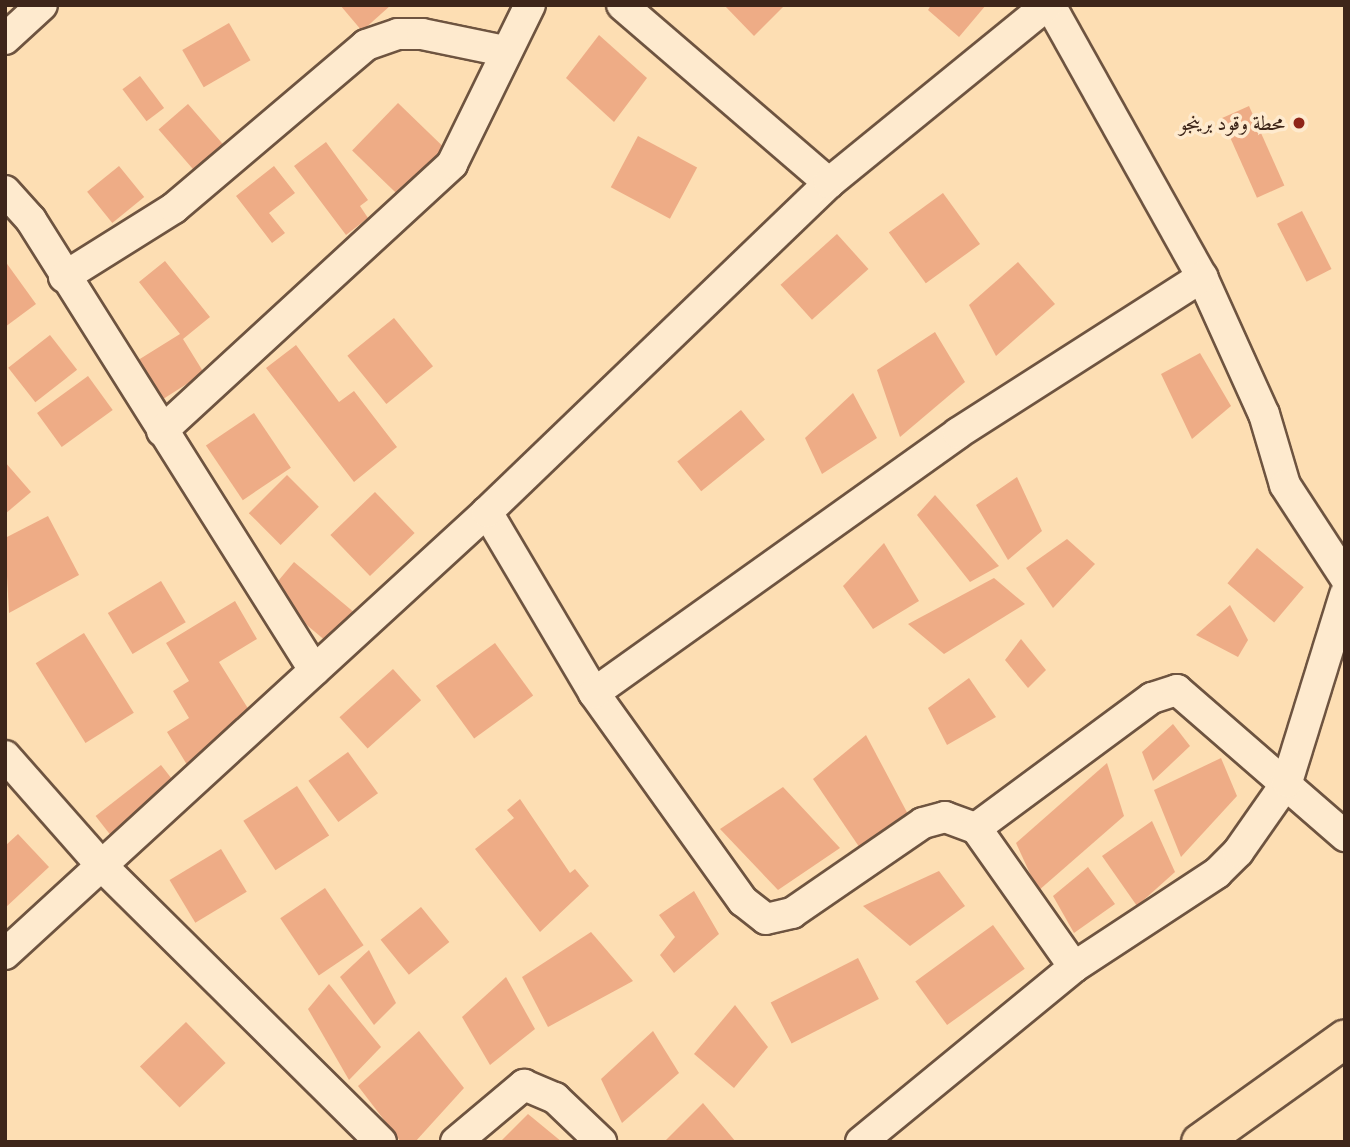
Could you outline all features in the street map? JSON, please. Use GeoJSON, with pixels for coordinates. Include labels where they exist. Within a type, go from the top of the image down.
{"type":"FeatureCollection","features":[{"type":"Feature","properties":{"kind":"main road"},"geometry":{"type":"LineString","coordinates":[[1200,1142],[1345,1038]]}},
{"type":"Feature","properties":{"kind":"street"},"geometry":{"type":"LineString","coordinates":[[5,39],[42,5]]}},
{"type":"Feature","properties":{"kind":"street"},"geometry":{"type":"LineString","coordinates":[[162,431],[452,164],[504,51],[530,5]]}},
{"type":"Feature","properties":{"kind":"street"},"geometry":{"type":"LineString","coordinates":[[622,5],[830,183]]}},
{"type":"Feature","properties":{"kind":"street"},"geometry":{"type":"LineString","coordinates":[[5,954],[103,867],[487,512],[830,183],[1049,5],[1202,277],[1264,414],[1285,485],[1345,577]]}},
{"type":"Feature","properties":{"kind":"street"},"geometry":{"type":"LineString","coordinates":[[64,277],[173,208],[366,45],[398,34],[422,34],[504,51]]}},
{"type":"Feature","properties":{"kind":"street"},"geometry":{"type":"LineString","coordinates":[[5,191],[31,220],[64,277],[314,670]]}},
{"type":"Feature","properties":{"kind":"street"},"geometry":{"type":"LineString","coordinates":[[594,693],[958,433],[1202,277]]}},
{"type":"Feature","properties":{"kind":"street"},"geometry":{"type":"LineString","coordinates":[[487,512],[594,693],[743,901],[766,919],[792,914],[923,823],[945,817],[976,828],[1074,967]]}},
{"type":"Feature","properties":{"kind":"street"},"geometry":{"type":"LineString","coordinates":[[861,1142],[1074,967],[1217,873],[1287,782],[1345,595]]}},
{"type":"Feature","properties":{"kind":"street"},"geometry":{"type":"LineString","coordinates":[[976,828],[1152,698],[1177,690],[1287,782],[1345,836]]}},
{"type":"Feature","properties":{"kind":"street"},"geometry":{"type":"LineString","coordinates":[[5,757],[103,867],[381,1142]]}},
{"type":"Feature","properties":{"kind":"street"},"geometry":{"type":"LineString","coordinates":[[456,1142],[524,1085],[555,1098],[601,1142]]}},
{"type":"Feature","properties":{"kind":"building"},"geometry":{"type":"Polygon","coordinates":[[[340,5],[391,5],[362,31],[340,5]]]}},
{"type":"Feature","properties":{"kind":"building"},"geometry":{"type":"Polygon","coordinates":[[[724,5],[785,5],[754,36],[724,5]]]}},
{"type":"Feature","properties":{"kind":"building"},"geometry":{"type":"Polygon","coordinates":[[[931,5],[986,5],[959,37],[928,10],[931,5]]]}},
{"type":"Feature","properties":{"kind":"building"},"geometry":{"type":"Polygon","coordinates":[[[229,23],[250,60],[204,87],[182,50],[229,23]]]}},
{"type":"Feature","properties":{"kind":"building"},"geometry":{"type":"Polygon","coordinates":[[[599,35],[647,78],[614,122],[566,78],[599,35]]]}},
{"type":"Feature","properties":{"kind":"building"},"geometry":{"type":"Polygon","coordinates":[[[140,76],[164,108],[147,121],[122,89],[140,76]]]}},
{"type":"Feature","properties":{"kind":"building"},"geometry":{"type":"Polygon","coordinates":[[[398,103],[444,147],[398,195],[352,150],[398,103]]]}},
{"type":"Feature","properties":{"kind":"building"},"geometry":{"type":"Polygon","coordinates":[[[188,104],[224,146],[195,171],[159,130],[188,104]]]}},
{"type":"Feature","properties":{"kind":"building"},"geometry":{"type":"Polygon","coordinates":[[[1249,106],[1284,185],[1257,198],[1222,118],[1249,106]]]}},
{"type":"Feature","properties":{"kind":"building"},"geometry":{"type":"Polygon","coordinates":[[[638,136],[697,167],[670,219],[611,187],[638,136]]]}},
{"type":"Feature","properties":{"kind":"building"},"geometry":{"type":"Polygon","coordinates":[[[326,142],[368,200],[360,206],[368,218],[346,235],[294,166],[326,142]]]}},
{"type":"Feature","properties":{"kind":"building"},"geometry":{"type":"Polygon","coordinates":[[[119,166],[144,197],[112,223],[87,192],[119,166]]]}},
{"type":"Feature","properties":{"kind":"building"},"geometry":{"type":"Polygon","coordinates":[[[274,166],[295,193],[269,213],[285,233],[272,243],[236,196],[274,166]]]}},
{"type":"Feature","properties":{"kind":"building"},"geometry":{"type":"Polygon","coordinates":[[[943,193],[980,244],[926,283],[889,232],[943,193]]]}},
{"type":"Feature","properties":{"kind":"building"},"geometry":{"type":"Polygon","coordinates":[[[1302,211],[1332,269],[1307,282],[1277,224],[1302,211]]]}},
{"type":"Feature","properties":{"kind":"building"},"geometry":{"type":"Polygon","coordinates":[[[837,234],[868,269],[812,320],[781,285],[837,234]]]}},
{"type":"Feature","properties":{"kind":"building"},"geometry":{"type":"Polygon","coordinates":[[[5,261],[36,304],[5,327],[5,261]]]}},
{"type":"Feature","properties":{"kind":"building"},"geometry":{"type":"Polygon","coordinates":[[[165,261],[210,317],[183,339],[204,373],[160,401],[135,362],[180,334],[139,282],[165,261]]]}},
{"type":"Feature","properties":{"kind":"building"},"geometry":{"type":"Polygon","coordinates":[[[1018,262],[1055,304],[996,356],[969,305],[1018,262]]]}},
{"type":"Feature","properties":{"kind":"building"},"geometry":{"type":"Polygon","coordinates":[[[394,318],[433,366],[386,404],[347,356],[394,318]]]}},
{"type":"Feature","properties":{"kind":"building"},"geometry":{"type":"Polygon","coordinates":[[[935,332],[965,382],[900,437],[877,370],[935,332]]]}},
{"type":"Feature","properties":{"kind":"building"},"geometry":{"type":"Polygon","coordinates":[[[50,335],[77,370],[35,402],[8,368],[50,335]]]}},
{"type":"Feature","properties":{"kind":"building"},"geometry":{"type":"Polygon","coordinates":[[[296,345],[339,402],[354,391],[397,447],[354,482],[266,368],[296,345]]]}},
{"type":"Feature","properties":{"kind":"building"},"geometry":{"type":"Polygon","coordinates":[[[1200,353],[1231,406],[1192,439],[1161,374],[1200,353]]]}},
{"type":"Feature","properties":{"kind":"building"},"geometry":{"type":"Polygon","coordinates":[[[88,376],[113,410],[62,447],[37,413],[88,376]]]}},
{"type":"Feature","properties":{"kind":"building"},"geometry":{"type":"Polygon","coordinates":[[[853,393],[877,438],[822,474],[805,438],[853,393]]]}},
{"type":"Feature","properties":{"kind":"building"},"geometry":{"type":"Polygon","coordinates":[[[741,410],[765,440],[701,491],[677,462],[741,410]]]}},
{"type":"Feature","properties":{"kind":"building"},"geometry":{"type":"Polygon","coordinates":[[[254,413],[291,468],[243,500],[206,445],[254,413]]]}},
{"type":"Feature","properties":{"kind":"building"},"geometry":{"type":"Polygon","coordinates":[[[5,462],[31,492],[5,514],[5,462]]]}},
{"type":"Feature","properties":{"kind":"building"},"geometry":{"type":"Polygon","coordinates":[[[287,475],[319,507],[281,545],[249,513],[287,475]]]}},
{"type":"Feature","properties":{"kind":"building"},"geometry":{"type":"Polygon","coordinates":[[[1017,477],[1042,531],[1008,560],[976,505],[1017,477]]]}},
{"type":"Feature","properties":{"kind":"building"},"geometry":{"type":"Polygon","coordinates":[[[375,492],[415,533],[370,576],[330,535],[375,492]]]}},
{"type":"Feature","properties":{"kind":"building"},"geometry":{"type":"Polygon","coordinates":[[[935,495],[999,566],[970,582],[917,515],[935,495]]]}},
{"type":"Feature","properties":{"kind":"building"},"geometry":{"type":"Polygon","coordinates":[[[48,516],[79,575],[9,613],[5,538],[48,516]]]}},
{"type":"Feature","properties":{"kind":"building"},"geometry":{"type":"Polygon","coordinates":[[[1067,539],[1095,564],[1053,608],[1026,568],[1067,539]]]}},
{"type":"Feature","properties":{"kind":"building"},"geometry":{"type":"Polygon","coordinates":[[[884,543],[919,601],[873,629],[843,586],[884,543]]]}},
{"type":"Feature","properties":{"kind":"building"},"geometry":{"type":"Polygon","coordinates":[[[1257,548],[1304,587],[1274,622],[1227,583],[1257,548]]]}},
{"type":"Feature","properties":{"kind":"building"},"geometry":{"type":"Polygon","coordinates":[[[294,562],[367,623],[341,654],[268,593],[294,562]]]}},
{"type":"Feature","properties":{"kind":"building"},"geometry":{"type":"Polygon","coordinates":[[[994,578],[1025,604],[944,654],[908,624],[994,578]]]}},
{"type":"Feature","properties":{"kind":"building"},"geometry":{"type":"Polygon","coordinates":[[[161,581],[186,622],[133,654],[108,613],[161,581]]]}},
{"type":"Feature","properties":{"kind":"building"},"geometry":{"type":"Polygon","coordinates":[[[235,601],[257,639],[219,662],[259,726],[189,768],[167,732],[189,718],[173,691],[189,681],[166,643],[235,601]]]}},
{"type":"Feature","properties":{"kind":"building"},"geometry":{"type":"Polygon","coordinates":[[[1230,605],[1248,640],[1238,657],[1196,635],[1230,605]]]}},
{"type":"Feature","properties":{"kind":"building"},"geometry":{"type":"Polygon","coordinates":[[[84,633],[134,713],[85,743],[36,663],[84,633]]]}},
{"type":"Feature","properties":{"kind":"building"},"geometry":{"type":"Polygon","coordinates":[[[1021,639],[1046,670],[1028,688],[1005,660],[1021,639]]]}},
{"type":"Feature","properties":{"kind":"building"},"geometry":{"type":"Polygon","coordinates":[[[495,643],[533,696],[474,738],[436,686],[495,643]]]}},
{"type":"Feature","properties":{"kind":"building"},"geometry":{"type":"Polygon","coordinates":[[[393,669],[421,700],[368,748],[339,717],[393,669]]]}},
{"type":"Feature","properties":{"kind":"building"},"geometry":{"type":"Polygon","coordinates":[[[969,678],[996,717],[947,745],[928,708],[969,678]]]}},
{"type":"Feature","properties":{"kind":"building"},"geometry":{"type":"Polygon","coordinates":[[[1173,724],[1190,746],[1153,781],[1142,752],[1173,724]]]}},
{"type":"Feature","properties":{"kind":"building"},"geometry":{"type":"Polygon","coordinates":[[[866,735],[910,818],[864,854],[813,779],[866,735]]]}},
{"type":"Feature","properties":{"kind":"building"},"geometry":{"type":"Polygon","coordinates":[[[348,752],[378,793],[338,822],[308,781],[348,752]]]}},
{"type":"Feature","properties":{"kind":"building"},"geometry":{"type":"Polygon","coordinates":[[[1221,758],[1237,796],[1181,857],[1154,790],[1221,758]]]}},
{"type":"Feature","properties":{"kind":"building"},"geometry":{"type":"Polygon","coordinates":[[[1107,763],[1124,816],[1038,891],[1016,843],[1107,763]]]}},
{"type":"Feature","properties":{"kind":"building"},"geometry":{"type":"Polygon","coordinates":[[[161,765],[185,796],[120,847],[96,816],[161,765]]]}},
{"type":"Feature","properties":{"kind":"building"},"geometry":{"type":"Polygon","coordinates":[[[297,786],[329,835],[275,870],[243,821],[297,786]]]}},
{"type":"Feature","properties":{"kind":"building"},"geometry":{"type":"Polygon","coordinates":[[[783,787],[840,848],[778,890],[720,829],[783,787]]]}},
{"type":"Feature","properties":{"kind":"building"},"geometry":{"type":"Polygon","coordinates":[[[520,799],[570,873],[575,869],[589,886],[540,932],[475,849],[514,818],[507,810],[520,799]]]}},
{"type":"Feature","properties":{"kind":"building"},"geometry":{"type":"Polygon","coordinates":[[[1152,821],[1175,872],[1137,906],[1102,856],[1152,821]]]}},
{"type":"Feature","properties":{"kind":"building"},"geometry":{"type":"Polygon","coordinates":[[[18,834],[49,867],[5,908],[5,846],[18,834]]]}},
{"type":"Feature","properties":{"kind":"building"},"geometry":{"type":"Polygon","coordinates":[[[221,849],[247,892],[195,923],[170,880],[221,849]]]}},
{"type":"Feature","properties":{"kind":"building"},"geometry":{"type":"Polygon","coordinates":[[[1088,867],[1115,904],[1074,933],[1053,896],[1088,867]]]}},
{"type":"Feature","properties":{"kind":"building"},"geometry":{"type":"Polygon","coordinates":[[[939,871],[965,906],[910,946],[863,906],[939,871]]]}},
{"type":"Feature","properties":{"kind":"building"},"geometry":{"type":"Polygon","coordinates":[[[325,888],[364,945],[319,975],[280,918],[325,888]]]}},
{"type":"Feature","properties":{"kind":"building"},"geometry":{"type":"Polygon","coordinates":[[[694,891],[719,934],[674,973],[660,955],[675,937],[659,915],[694,891]]]}},
{"type":"Feature","properties":{"kind":"building"},"geometry":{"type":"Polygon","coordinates":[[[421,907],[449,942],[409,975],[381,940],[421,907]]]}},
{"type":"Feature","properties":{"kind":"building"},"geometry":{"type":"Polygon","coordinates":[[[993,925],[1025,969],[947,1025],[915,981],[993,925]]]}},
{"type":"Feature","properties":{"kind":"building"},"geometry":{"type":"Polygon","coordinates":[[[591,932],[633,981],[548,1027],[522,977],[591,932]]]}},
{"type":"Feature","properties":{"kind":"building"},"geometry":{"type":"Polygon","coordinates":[[[369,950],[396,1003],[374,1025],[340,977],[369,950]]]}},
{"type":"Feature","properties":{"kind":"building"},"geometry":{"type":"Polygon","coordinates":[[[858,958],[879,999],[792,1043],[771,1002],[858,958]]]}},
{"type":"Feature","properties":{"kind":"building"},"geometry":{"type":"Polygon","coordinates":[[[506,977],[535,1029],[490,1065],[462,1017],[506,977]]]}},
{"type":"Feature","properties":{"kind":"building"},"geometry":{"type":"Polygon","coordinates":[[[329,984],[381,1047],[349,1080],[308,1009],[329,984]]]}},
{"type":"Feature","properties":{"kind":"building"},"geometry":{"type":"Polygon","coordinates":[[[735,1005],[768,1047],[734,1088],[694,1054],[735,1005]]]}},
{"type":"Feature","properties":{"kind":"building"},"geometry":{"type":"Polygon","coordinates":[[[186,1022],[226,1063],[180,1107],[140,1066],[186,1022]]]}},
{"type":"Feature","properties":{"kind":"building"},"geometry":{"type":"Polygon","coordinates":[[[419,1031],[464,1088],[415,1142],[401,1142],[358,1086],[419,1031]]]}},
{"type":"Feature","properties":{"kind":"building"},"geometry":{"type":"Polygon","coordinates":[[[653,1031],[679,1073],[622,1123],[601,1079],[653,1031]]]}},
{"type":"Feature","properties":{"kind":"building"},"geometry":{"type":"Polygon","coordinates":[[[703,1103],[736,1142],[664,1142],[703,1103]]]}},
{"type":"Feature","properties":{"kind":"building"},"geometry":{"type":"Polygon","coordinates":[[[528,1114],[562,1142],[500,1142],[528,1114]]]}},
{"type":"Feature","properties":{"kind":"place","name":"محطة وقود برينجو"},"geometry":{"type":"Point","coordinates":[1299,123]}}]}
